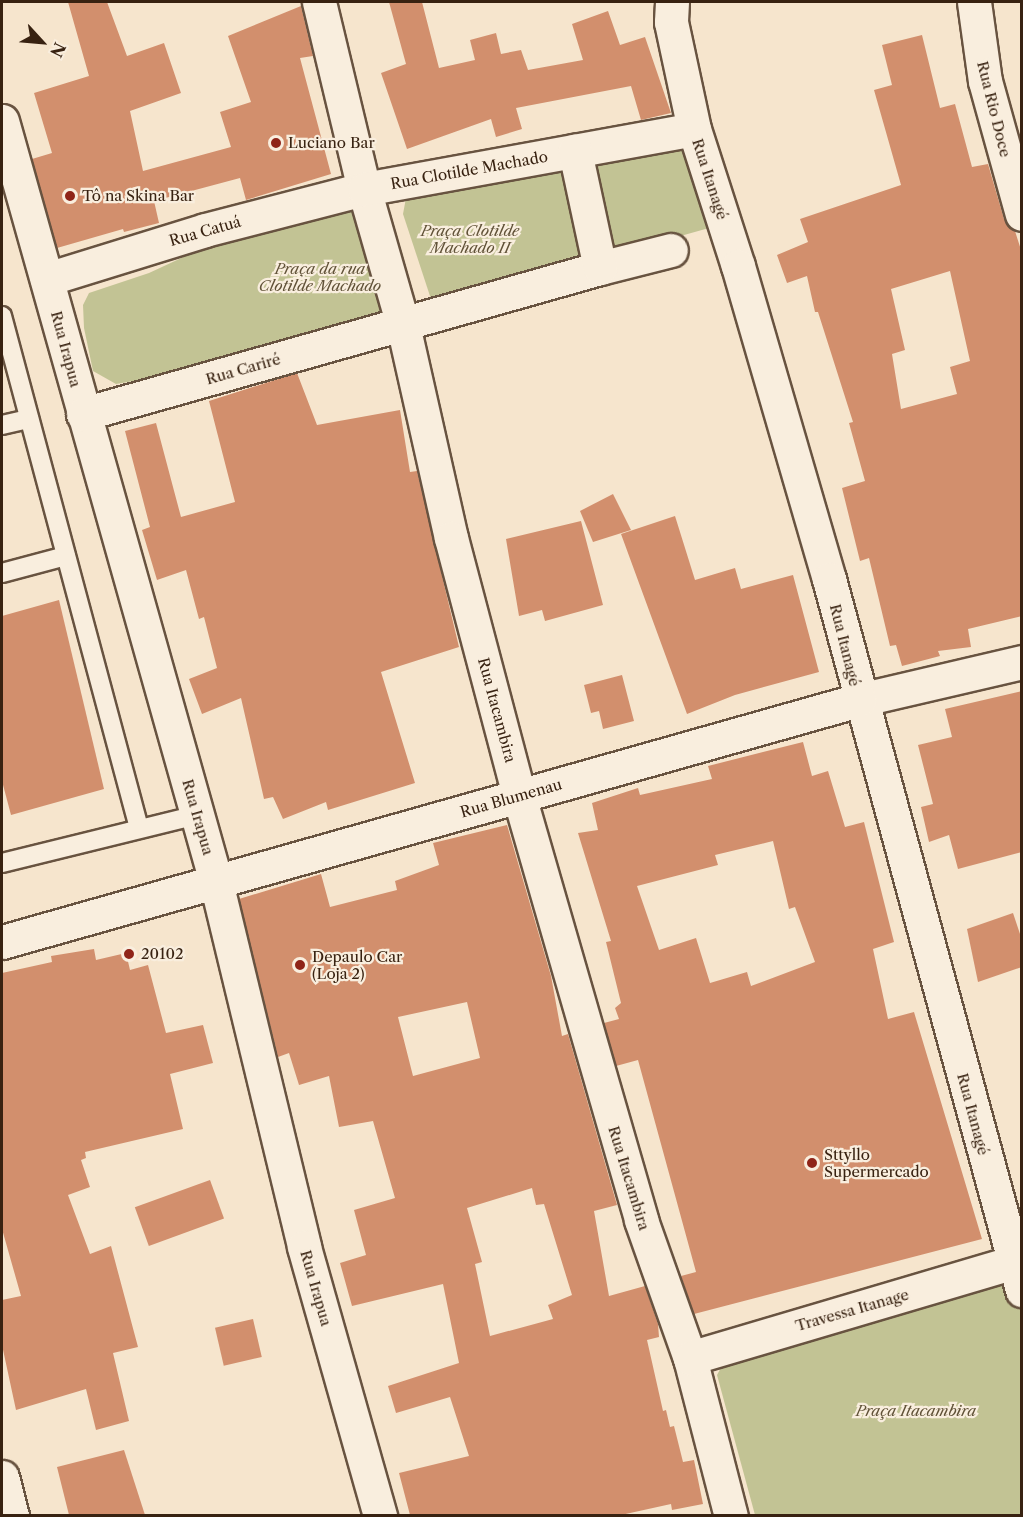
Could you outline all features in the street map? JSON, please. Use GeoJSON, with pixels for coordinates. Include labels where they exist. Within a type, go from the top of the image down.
{"type":"FeatureCollection","features":[{"type":"Feature","properties":{"kind":"street","name":"Rua Itacambira"},"geometry":{"type":"LineString","coordinates":[[319,2],[364,189],[403,325],[451,538],[519,796],[641,1220],[690,1358],[731,1515]]}},
{"type":"Feature","properties":{"kind":"street","name":"Rua Itanagé"},"geometry":{"type":"LineString","coordinates":[[672,2],[671,22],[693,129],[738,266],[829,579],[859,700],[1018,1276]]}},
{"type":"Feature","properties":{"kind":"street","name":"Rua Rio Doce"},"geometry":{"type":"LineString","coordinates":[[974,2],[985,81],[1022,214]]}},
{"type":"Feature","properties":{"kind":"street","name":"Rua Irapua"},"geometry":{"type":"LineString","coordinates":[[2,121],[216,882],[304,1247],[380,1515]]}},
{"type":"Feature","properties":{"kind":"street","name":"Rua Clotilde Machado"},"geometry":{"type":"LineString","coordinates":[[364,189],[693,129]]}},
{"type":"Feature","properties":{"kind":"street"},"geometry":{"type":"LineString","coordinates":[[574,151],[600,268]]}},
{"type":"Feature","properties":{"kind":"street","name":"Rua Catuá"},"geometry":{"type":"LineString","coordinates":[[47,279],[206,230],[364,189]]}},
{"type":"Feature","properties":{"kind":"street"},"geometry":{"type":"LineString","coordinates":[[403,325],[600,268],[671,250]]}},
{"type":"Feature","properties":{"kind":"street","name":"Rua Cariré"},"geometry":{"type":"LineString","coordinates":[[83,414],[403,325]]}},
{"type":"Feature","properties":{"kind":"street","name":"Rua Blumenau"},"geometry":{"type":"LineString","coordinates":[[2,942],[859,700],[1022,662]]}},
{"type":"Feature","properties":{"kind":"street","name":"Travessa Itanage"},"geometry":{"type":"LineString","coordinates":[[690,1358],[1018,1276]]}},
{"type":"Feature","properties":{"kind":"street"},"geometry":{"type":"LineString","coordinates":[[2,1476],[12,1515]]}},
{"type":"Feature","properties":{"kind":"lane"},"geometry":{"type":"LineString","coordinates":[[2,316],[139,828]]}},
{"type":"Feature","properties":{"kind":"lane"},"geometry":{"type":"LineString","coordinates":[[2,425],[29,419]]}},
{"type":"Feature","properties":{"kind":"lane"},"geometry":{"type":"LineString","coordinates":[[2,573],[66,556]]}},
{"type":"Feature","properties":{"kind":"lane"},"geometry":{"type":"LineString","coordinates":[[2,863],[197,815]]}},
{"type":"Feature","properties":{"kind":"green space","name":"Praça Clotilde Machado II"},"geometry":{"type":"Polygon","coordinates":[[[679,145],[697,153],[709,228],[449,301],[431,299],[403,214],[406,198],[679,145]]]}},
{"type":"Feature","properties":{"kind":"green space","name":"Praça da rua Clotilde Machado"},"geometry":{"type":"Polygon","coordinates":[[[359,202],[397,311],[169,375],[116,384],[93,371],[84,328],[83,305],[89,293],[149,273],[218,241],[359,202]]]}},
{"type":"Feature","properties":{"kind":"green space","name":"Praça Itacambira"},"geometry":{"type":"Polygon","coordinates":[[[1017,1275],[1022,1290],[1021,1515],[755,1515],[717,1375],[729,1353],[1017,1275]]]}},
{"type":"Feature","properties":{"kind":"building"},"geometry":{"type":"Polygon","coordinates":[[[68,2],[107,2],[127,56],[164,43],[181,93],[130,111],[143,171],[231,147],[220,112],[251,102],[228,36],[301,6],[313,56],[300,58],[331,174],[246,200],[240,178],[154,201],[159,223],[124,232],[123,229],[57,248],[32,159],[52,153],[34,93],[89,76],[68,2]]]}},
{"type":"Feature","properties":{"kind":"building"},"geometry":{"type":"Polygon","coordinates":[[[389,2],[422,2],[439,68],[475,60],[470,40],[496,33],[501,54],[521,50],[528,70],[583,60],[572,24],[608,11],[620,45],[645,37],[671,113],[641,120],[631,86],[516,108],[522,129],[496,137],[491,119],[407,149],[381,73],[406,64],[389,2]]]}},
{"type":"Feature","properties":{"kind":"building"},"geometry":{"type":"Polygon","coordinates":[[[922,35],[940,108],[955,104],[972,167],[988,164],[1004,219],[1015,231],[1022,253],[1022,616],[968,629],[971,647],[938,651],[940,656],[902,666],[896,645],[890,646],[869,558],[860,561],[842,488],[865,481],[849,423],[853,422],[818,312],[815,312],[807,276],[787,283],[777,255],[808,242],[800,219],[901,185],[874,90],[892,85],[882,45],[922,35]],[[950,271],[891,289],[905,350],[892,354],[901,409],[957,394],[950,367],[970,361],[950,271]]]}},
{"type":"Feature","properties":{"kind":"building"},"geometry":{"type":"Polygon","coordinates":[[[297,373],[317,425],[400,410],[410,472],[417,471],[459,647],[381,672],[415,783],[328,810],[326,802],[283,819],[273,797],[264,799],[241,698],[202,714],[189,679],[217,668],[204,617],[199,619],[186,570],[157,580],[142,530],[150,527],[125,431],[156,423],[181,517],[235,502],[209,401],[297,373]]]}},
{"type":"Feature","properties":{"kind":"building"},"geometry":{"type":"Polygon","coordinates":[[[613,494],[631,530],[593,542],[580,511],[613,494]]]}},
{"type":"Feature","properties":{"kind":"building"},"geometry":{"type":"Polygon","coordinates":[[[675,516],[695,580],[735,568],[741,589],[793,575],[819,672],[735,695],[687,714],[621,534],[675,516]]]}},
{"type":"Feature","properties":{"kind":"building"},"geometry":{"type":"Polygon","coordinates":[[[581,521],[603,605],[545,621],[542,610],[519,616],[506,539],[581,521]]]}},
{"type":"Feature","properties":{"kind":"building"},"geometry":{"type":"Polygon","coordinates":[[[59,600],[104,789],[11,815],[2,781],[2,616],[59,600]]]}},
{"type":"Feature","properties":{"kind":"building"},"geometry":{"type":"Polygon","coordinates":[[[622,675],[634,721],[603,729],[599,711],[591,713],[584,685],[622,675]]]}},
{"type":"Feature","properties":{"kind":"building"},"geometry":{"type":"Polygon","coordinates":[[[1022,691],[1022,852],[958,869],[949,835],[929,842],[921,807],[933,804],[918,745],[952,737],[945,709],[1022,691]]]}},
{"type":"Feature","properties":{"kind":"building"},"geometry":{"type":"Polygon","coordinates":[[[803,742],[812,776],[828,771],[845,827],[864,822],[894,942],[873,949],[888,1019],[914,1012],[982,1239],[694,1314],[681,1276],[696,1272],[638,1060],[616,1066],[604,1023],[619,1019],[615,1008],[621,1003],[606,942],[611,941],[578,833],[598,830],[592,803],[638,788],[640,795],[712,779],[708,766],[803,742]],[[773,841],[715,855],[718,865],[637,886],[659,950],[696,938],[710,983],[747,972],[751,986],[815,962],[795,907],[789,909],[773,841]]]}},
{"type":"Feature","properties":{"kind":"building"},"geometry":{"type":"Polygon","coordinates":[[[507,825],[551,976],[562,1036],[568,1034],[617,1205],[594,1211],[609,1296],[645,1286],[658,1324],[659,1337],[647,1340],[663,1411],[666,1410],[670,1427],[674,1426],[683,1462],[694,1460],[703,1504],[672,1510],[671,1504],[621,1515],[410,1515],[399,1473],[469,1456],[450,1397],[396,1413],[388,1386],[459,1363],[443,1284],[352,1306],[340,1263],[366,1255],[354,1210],[395,1198],[373,1121],[339,1127],[329,1076],[299,1085],[289,1053],[278,1057],[239,899],[321,874],[330,907],[397,890],[395,881],[439,865],[433,843],[507,825]],[[467,1002],[398,1017],[413,1076],[480,1058],[467,1002]],[[532,1188],[467,1208],[482,1262],[475,1264],[490,1336],[553,1319],[548,1305],[572,1295],[544,1204],[536,1205],[532,1188]]]}},
{"type":"Feature","properties":{"kind":"building"},"geometry":{"type":"Polygon","coordinates":[[[1013,913],[1022,940],[1022,967],[978,982],[967,929],[1013,913]]]}},
{"type":"Feature","properties":{"kind":"building"},"geometry":{"type":"Polygon","coordinates":[[[94,949],[96,960],[126,953],[130,970],[148,965],[166,1033],[203,1025],[213,1063],[170,1074],[183,1129],[85,1152],[86,1158],[81,1160],[90,1187],[68,1195],[90,1254],[111,1246],[138,1347],[113,1353],[129,1421],[96,1430],[86,1389],[16,1410],[2,1345],[2,1300],[21,1296],[2,1229],[2,973],[52,962],[51,956],[94,949]]]}},
{"type":"Feature","properties":{"kind":"building"},"geometry":{"type":"Polygon","coordinates":[[[210,1180],[224,1219],[149,1246],[135,1207],[210,1180]]]}},
{"type":"Feature","properties":{"kind":"building"},"geometry":{"type":"Polygon","coordinates":[[[253,1319],[262,1357],[224,1366],[215,1328],[253,1319]]]}},
{"type":"Feature","properties":{"kind":"building"},"geometry":{"type":"Polygon","coordinates":[[[124,1450],[145,1515],[69,1515],[57,1467],[124,1450]]]}},
{"type":"Feature","properties":{"kind":"place","name":"Luciano Bar"},"geometry":{"type":"Point","coordinates":[276,143]}},
{"type":"Feature","properties":{"kind":"place","name":"Tô na Skina Bar"},"geometry":{"type":"Point","coordinates":[70,196]}},
{"type":"Feature","properties":{"kind":"place","name":"20102"},"geometry":{"type":"Point","coordinates":[129,954]}},
{"type":"Feature","properties":{"kind":"place","name":"Depaulo Car (Loja 2)"},"geometry":{"type":"Point","coordinates":[300,965]}},
{"type":"Feature","properties":{"kind":"place","name":"Sttyllo Supermercado"},"geometry":{"type":"Point","coordinates":[812,1163]}}]}
